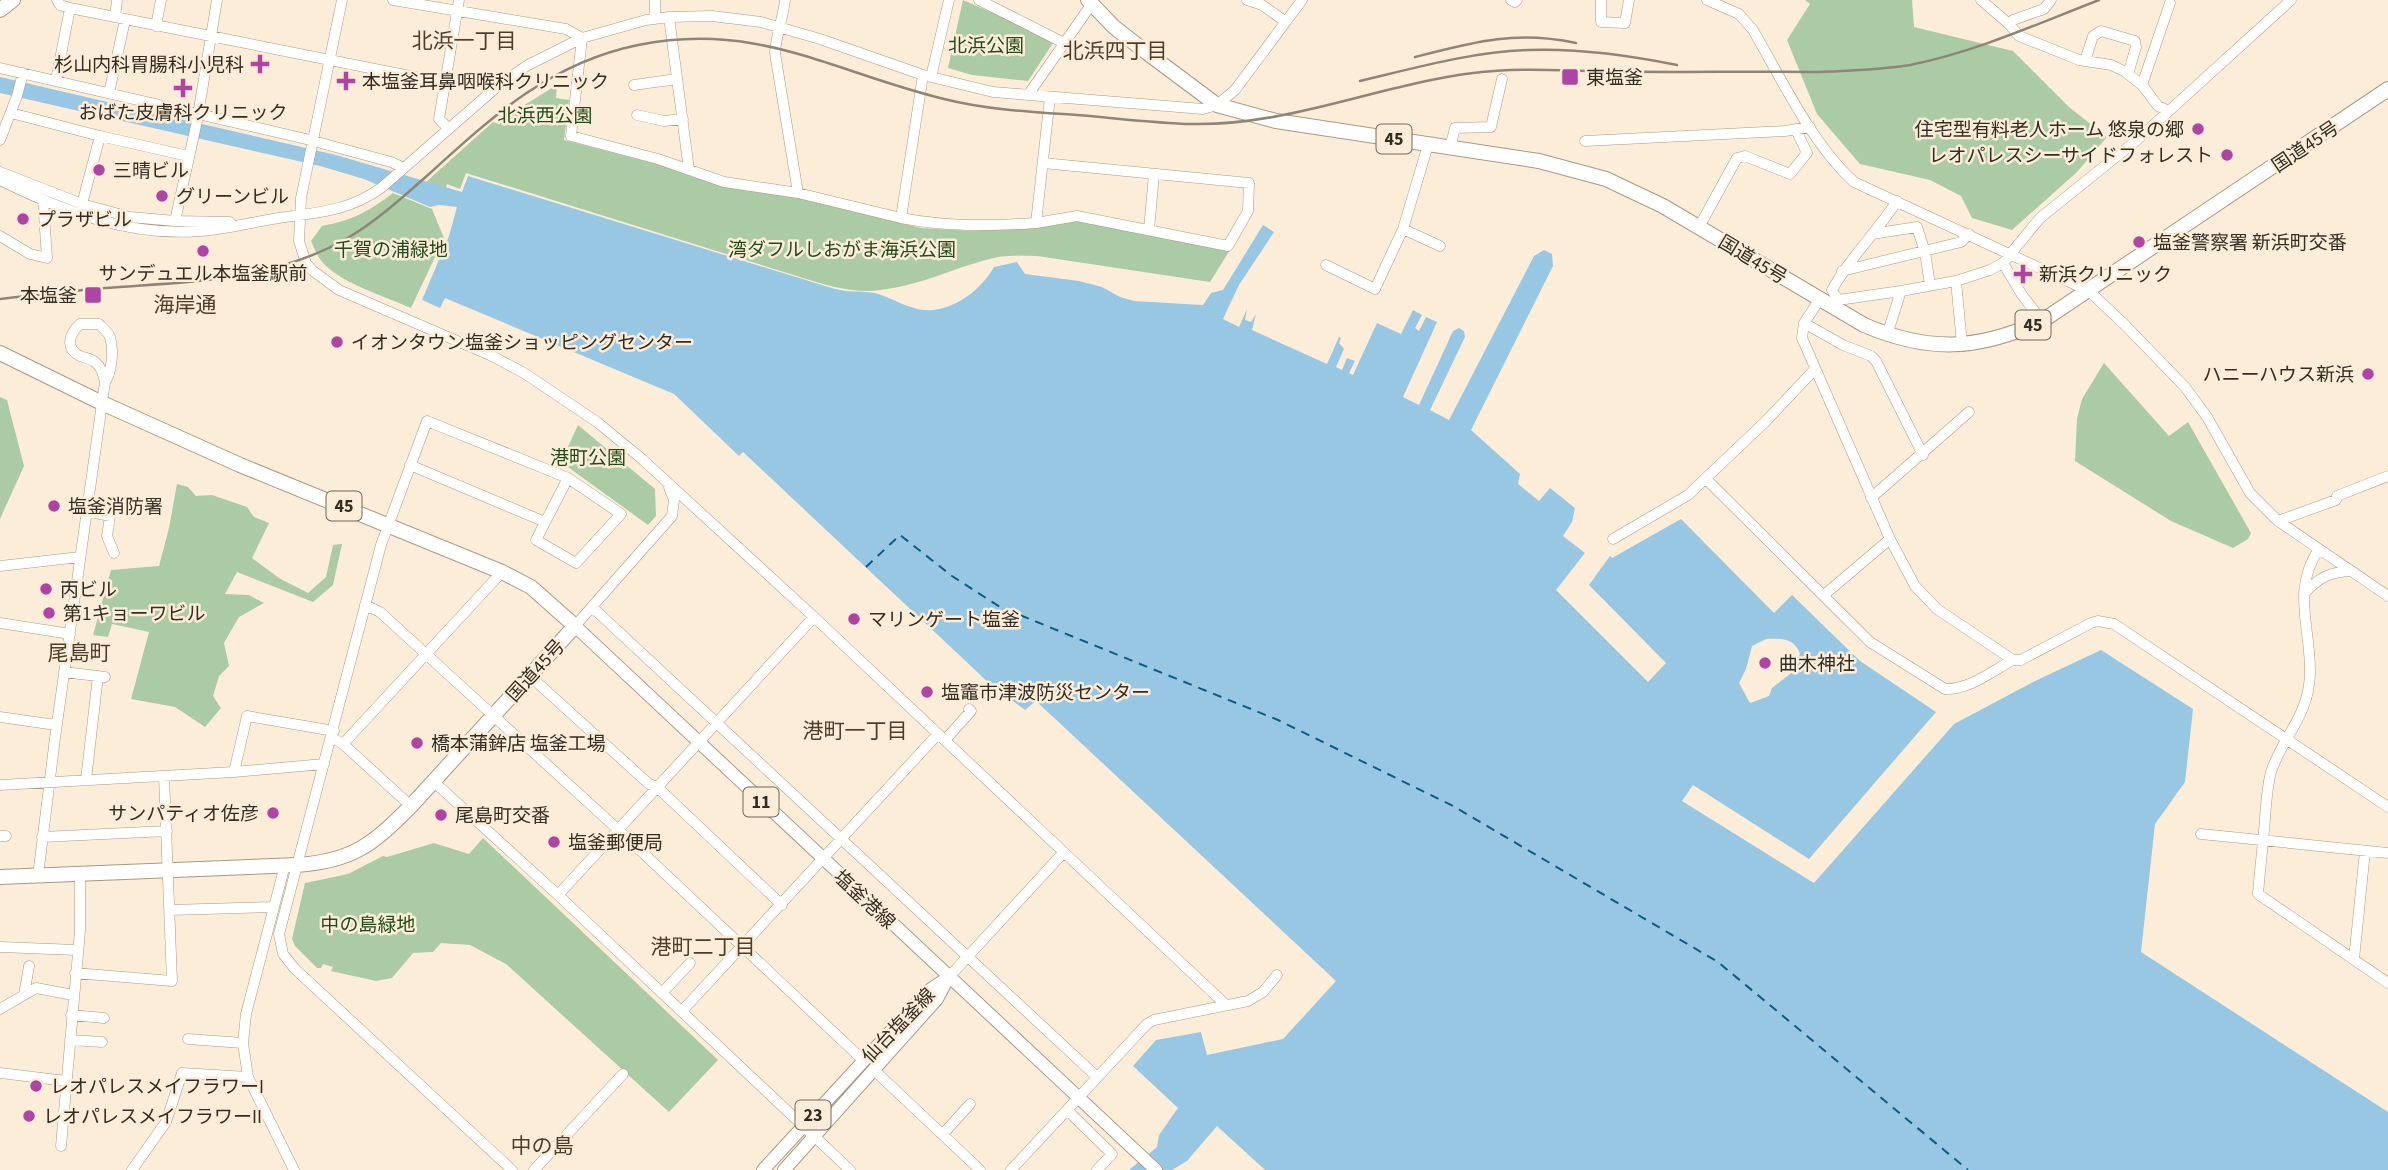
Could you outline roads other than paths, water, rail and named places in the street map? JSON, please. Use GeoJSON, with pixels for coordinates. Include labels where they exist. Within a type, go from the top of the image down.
{"type":"FeatureCollection","features":[{"type":"Feature","properties":{"kind":"highway"},"geometry":{"type":"LineString","coordinates":[[0,10],[13,0]]}},
{"type":"Feature","properties":{"kind":"highway","name":"国道45号"},"geometry":{"type":"LineString","coordinates":[[1090,2],[1142,49],[1217,105],[1276,121],[1539,161],[1606,179],[1658,204],[1820,299],[1836,304],[1864,325],[1887,335],[1938,344],[1985,342],[2013,334],[2042,321],[2388,89]]}},
{"type":"Feature","properties":{"kind":"highway","name":"国道45号"},"geometry":{"type":"LineString","coordinates":[[0,353],[102,403],[240,465],[502,572],[531,587],[575,626],[411,806],[385,832],[353,854],[335,860],[291,865],[0,877]]}},
{"type":"Feature","properties":{"kind":"main road","name":"塩釜港線"},"geometry":{"type":"LineString","coordinates":[[575,626],[1156,1170]]}},
{"type":"Feature","properties":{"kind":"main road","name":"仙台塩釜線"},"geometry":{"type":"LineString","coordinates":[[763,1170],[928,991],[949,977]]}},
{"type":"Feature","properties":{"kind":"main road","name":"仙台塩釜線"},"geometry":{"type":"LineString","coordinates":[[785,1170],[936,999],[949,977]]}},
{"type":"Feature","properties":{"kind":"street"},"geometry":{"type":"LineString","coordinates":[[57,0],[60,5],[69,8],[445,83]]}},
{"type":"Feature","properties":{"kind":"street"},"geometry":{"type":"LineString","coordinates":[[109,93],[120,18],[117,0]]}},
{"type":"Feature","properties":{"kind":"street"},"geometry":{"type":"LineString","coordinates":[[156,26],[161,0]]}},
{"type":"Feature","properties":{"kind":"street"},"geometry":{"type":"LineString","coordinates":[[175,221],[197,117],[217,0]]}},
{"type":"Feature","properties":{"kind":"street"},"geometry":{"type":"LineString","coordinates":[[342,0],[300,215],[298,238],[306,263],[324,281],[524,373],[597,422],[814,618],[1226,1005]]}},
{"type":"Feature","properties":{"kind":"street"},"geometry":{"type":"LineString","coordinates":[[397,0],[459,5],[566,29],[582,37]]}},
{"type":"Feature","properties":{"kind":"street"},"geometry":{"type":"LineString","coordinates":[[655,0],[655,19]]}},
{"type":"Feature","properties":{"kind":"street"},"geometry":{"type":"LineString","coordinates":[[785,0],[775,53],[798,193]]}},
{"type":"Feature","properties":{"kind":"street"},"geometry":{"type":"LineString","coordinates":[[901,218],[927,76],[949,0]]}},
{"type":"Feature","properties":{"kind":"street"},"geometry":{"type":"LineString","coordinates":[[979,0],[1064,43]]}},
{"type":"Feature","properties":{"kind":"street"},"geometry":{"type":"LineString","coordinates":[[1247,0],[1262,5],[1286,22]]}},
{"type":"Feature","properties":{"kind":"street"},"geometry":{"type":"LineString","coordinates":[[0,180],[43,200],[103,222],[136,229],[201,231],[345,208],[381,188],[449,128],[528,65],[582,37],[669,17],[712,16],[778,26],[927,76],[993,92],[1203,109],[1217,105],[1235,90],[1302,0]]}},
{"type":"Feature","properties":{"kind":"street"},"geometry":{"type":"LineString","coordinates":[[1511,0],[1517,0]]}},
{"type":"Feature","properties":{"kind":"street"},"geometry":{"type":"LineString","coordinates":[[1601,0],[1601,22],[1625,23],[1629,0]]}},
{"type":"Feature","properties":{"kind":"street"},"geometry":{"type":"LineString","coordinates":[[1707,0],[1739,14],[1753,30],[1835,165],[1854,182],[2089,291],[2185,387],[2207,416],[2250,493],[2278,521],[2388,596]]}},
{"type":"Feature","properties":{"kind":"street"},"geometry":{"type":"LineString","coordinates":[[1982,0],[2019,36],[2085,61],[2111,65],[2129,74],[2142,85],[2158,106],[2169,111]]}},
{"type":"Feature","properties":{"kind":"street"},"geometry":{"type":"LineString","coordinates":[[2009,24],[2013,20],[2044,9],[2051,0]]}},
{"type":"Feature","properties":{"kind":"street"},"geometry":{"type":"LineString","coordinates":[[1897,201],[1888,216],[1842,271],[1832,290],[1836,304],[1955,281],[2003,263],[2040,218],[2137,140],[2291,0]]}},
{"type":"Feature","properties":{"kind":"street"},"geometry":{"type":"LineString","coordinates":[[1028,95],[1090,2]]}},
{"type":"Feature","properties":{"kind":"street"},"geometry":{"type":"LineString","coordinates":[[2142,85],[2170,3]]}},
{"type":"Feature","properties":{"kind":"street"},"geometry":{"type":"LineString","coordinates":[[449,128],[439,119],[459,5]]}},
{"type":"Feature","properties":{"kind":"street"},"geometry":{"type":"LineString","coordinates":[[56,80],[69,8]]}},
{"type":"Feature","properties":{"kind":"street"},"geometry":{"type":"LineString","coordinates":[[669,17],[689,170]]}},
{"type":"Feature","properties":{"kind":"street"},"geometry":{"type":"LineString","coordinates":[[2085,61],[2093,36],[2101,31],[2135,41],[2129,74]]}},
{"type":"Feature","properties":{"kind":"street"},"geometry":{"type":"LineString","coordinates":[[582,37],[571,136],[658,159],[724,182],[798,193],[931,224],[972,227],[1037,223],[1077,216],[1228,246],[1248,211],[1249,183],[1043,163]]}},
{"type":"Feature","properties":{"kind":"street"},"geometry":{"type":"LineString","coordinates":[[0,68],[22,76],[56,80],[197,117],[391,162],[401,170]]}},
{"type":"Feature","properties":{"kind":"street"},"geometry":{"type":"LineString","coordinates":[[0,141],[22,76]]}},
{"type":"Feature","properties":{"kind":"street"},"geometry":{"type":"LineString","coordinates":[[634,85],[677,79]]}},
{"type":"Feature","properties":{"kind":"street"},"geometry":{"type":"LineString","coordinates":[[1450,148],[1455,128],[1490,127],[1502,79]]}},
{"type":"Feature","properties":{"kind":"street"},"geometry":{"type":"LineString","coordinates":[[1037,223],[1050,97]]}},
{"type":"Feature","properties":{"kind":"street"},"geometry":{"type":"LineString","coordinates":[[11,113],[188,156]]}},
{"type":"Feature","properties":{"kind":"street"},"geometry":{"type":"LineString","coordinates":[[637,115],[664,121],[683,119]]}},
{"type":"Feature","properties":{"kind":"street"},"geometry":{"type":"LineString","coordinates":[[1585,142],[1810,127]]}},
{"type":"Feature","properties":{"kind":"street"},"geometry":{"type":"LineString","coordinates":[[1699,227],[1737,158],[1745,156],[1790,174],[1807,153],[1796,130]]}},
{"type":"Feature","properties":{"kind":"street"},"geometry":{"type":"LineString","coordinates":[[82,204],[100,136]]}},
{"type":"Feature","properties":{"kind":"street"},"geometry":{"type":"LineString","coordinates":[[1326,265],[1375,289],[1403,229],[1428,145]]}},
{"type":"Feature","properties":{"kind":"street"},"geometry":{"type":"LineString","coordinates":[[0,172],[82,204],[130,217],[244,223]]}},
{"type":"Feature","properties":{"kind":"street"},"geometry":{"type":"LineString","coordinates":[[1149,230],[1154,173]]}},
{"type":"Feature","properties":{"kind":"street"},"geometry":{"type":"LineString","coordinates":[[0,236],[30,254],[47,258],[43,200]]}},
{"type":"Feature","properties":{"kind":"street"},"geometry":{"type":"LineString","coordinates":[[1871,234],[1917,227],[1925,252],[1930,285]]}},
{"type":"Feature","properties":{"kind":"street"},"geometry":{"type":"LineString","coordinates":[[1403,229],[1440,246]]}},
{"type":"Feature","properties":{"kind":"street"},"geometry":{"type":"LineString","coordinates":[[1842,271],[1961,242],[1969,234]]}},
{"type":"Feature","properties":{"kind":"street"},"geometry":{"type":"LineString","coordinates":[[2003,263],[2042,321]]}},
{"type":"Feature","properties":{"kind":"street"},"geometry":{"type":"LineString","coordinates":[[1955,281],[1962,344]]}},
{"type":"Feature","properties":{"kind":"street"},"geometry":{"type":"LineString","coordinates":[[1887,335],[1901,291]]}},
{"type":"Feature","properties":{"kind":"street"},"geometry":{"type":"LineString","coordinates":[[1820,299],[1804,323],[1802,338],[1889,539],[1915,586],[1937,609],[2013,660]]}},
{"type":"Feature","properties":{"kind":"street"},"geometry":{"type":"LineString","coordinates":[[1804,323],[1877,361],[1923,455]]}},
{"type":"Feature","properties":{"kind":"street"},"geometry":{"type":"LineString","coordinates":[[38,876],[56,725],[104,382],[102,370],[96,363],[77,355],[71,348],[69,339],[80,324],[99,324],[110,335],[112,349],[109,376],[104,382]]}},
{"type":"Feature","properties":{"kind":"street"},"geometry":{"type":"LineString","coordinates":[[1612,539],[1688,495],[1706,480],[1815,369]]}},
{"type":"Feature","properties":{"kind":"street"},"geometry":{"type":"LineString","coordinates":[[1871,498],[1969,412]]}},
{"type":"Feature","properties":{"kind":"street"},"geometry":{"type":"LineString","coordinates":[[294,1170],[248,1077],[243,1043],[246,1014],[273,907],[291,865],[333,734],[387,523],[427,421],[568,478],[621,513],[576,563],[536,540],[568,478]]}},
{"type":"Feature","properties":{"kind":"street"},"geometry":{"type":"LineString","coordinates":[[410,465],[545,522]]}},
{"type":"Feature","properties":{"kind":"street"},"geometry":{"type":"LineString","coordinates":[[2278,521],[2336,500],[2337,496],[2388,476]]}},
{"type":"Feature","properties":{"kind":"street"},"geometry":{"type":"LineString","coordinates":[[1706,480],[1870,642],[1945,689],[1971,683],[2091,623],[2098,621],[2114,624],[2388,807]]}},
{"type":"Feature","properties":{"kind":"street"},"geometry":{"type":"LineString","coordinates":[[666,482],[674,500],[672,516]]}},
{"type":"Feature","properties":{"kind":"street"},"geometry":{"type":"LineString","coordinates":[[575,626],[672,516],[695,509]]}},
{"type":"Feature","properties":{"kind":"street"},"geometry":{"type":"LineString","coordinates":[[86,511],[110,516],[107,536],[114,554]]}},
{"type":"Feature","properties":{"kind":"street"},"geometry":{"type":"LineString","coordinates":[[1824,596],[1889,539]]}},
{"type":"Feature","properties":{"kind":"street"},"geometry":{"type":"LineString","coordinates":[[2319,549],[2306,573],[2303,595],[2310,671],[2306,704],[2271,774],[2258,894],[2388,982]]}},
{"type":"Feature","properties":{"kind":"street"},"geometry":{"type":"LineString","coordinates":[[0,566],[80,557]]}},
{"type":"Feature","properties":{"kind":"street"},"geometry":{"type":"LineString","coordinates":[[2303,595],[2323,576],[2336,571],[2351,571]]}},
{"type":"Feature","properties":{"kind":"street"},"geometry":{"type":"LineString","coordinates":[[343,744],[502,572]]}},
{"type":"Feature","properties":{"kind":"street"},"geometry":{"type":"LineString","coordinates":[[365,605],[380,612],[494,716],[863,1060]]}},
{"type":"Feature","properties":{"kind":"street"},"geometry":{"type":"LineString","coordinates":[[592,607],[966,958],[1097,1077]]}},
{"type":"Feature","properties":{"kind":"street"},"geometry":{"type":"LineString","coordinates":[[558,895],[814,618]]}},
{"type":"Feature","properties":{"kind":"street"},"geometry":{"type":"LineString","coordinates":[[0,623],[70,634]]}},
{"type":"Feature","properties":{"kind":"street"},"geometry":{"type":"LineString","coordinates":[[64,672],[101,677],[86,780]]}},
{"type":"Feature","properties":{"kind":"street"},"geometry":{"type":"LineString","coordinates":[[530,676],[649,784],[657,787],[782,905]]}},
{"type":"Feature","properties":{"kind":"street"},"geometry":{"type":"LineString","coordinates":[[682,1011],[842,839],[971,710],[969,709]]}},
{"type":"Feature","properties":{"kind":"street"},"geometry":{"type":"LineString","coordinates":[[234,772],[247,716],[333,734],[411,806]]}},
{"type":"Feature","properties":{"kind":"street"},"geometry":{"type":"LineString","coordinates":[[0,717],[56,725]]}},
{"type":"Feature","properties":{"kind":"street"},"geometry":{"type":"LineString","coordinates":[[0,785],[234,772],[324,764]]}},
{"type":"Feature","properties":{"kind":"street"},"geometry":{"type":"LineString","coordinates":[[75,973],[173,981],[164,776]]}},
{"type":"Feature","properties":{"kind":"street"},"geometry":{"type":"LineString","coordinates":[[433,781],[850,1170]]}},
{"type":"Feature","properties":{"kind":"street"},"geometry":{"type":"LineString","coordinates":[[42,837],[167,831]]}},
{"type":"Feature","properties":{"kind":"street"},"geometry":{"type":"LineString","coordinates":[[2201,834],[2388,853]]}},
{"type":"Feature","properties":{"kind":"street"},"geometry":{"type":"LineString","coordinates":[[2354,959],[2365,851]]}},
{"type":"Feature","properties":{"kind":"street"},"geometry":{"type":"LineString","coordinates":[[949,977],[1063,853]]}},
{"type":"Feature","properties":{"kind":"street"},"geometry":{"type":"LineString","coordinates":[[291,865],[279,934],[284,954],[289,961],[512,1170]]}},
{"type":"Feature","properties":{"kind":"street"},"geometry":{"type":"LineString","coordinates":[[61,1146],[81,915],[80,874]]}},
{"type":"Feature","properties":{"kind":"street"},"geometry":{"type":"LineString","coordinates":[[170,910],[273,907]]}},
{"type":"Feature","properties":{"kind":"street"},"geometry":{"type":"LineString","coordinates":[[0,947],[77,950]]}},
{"type":"Feature","properties":{"kind":"street"},"geometry":{"type":"LineString","coordinates":[[662,993],[690,963]]}},
{"type":"Feature","properties":{"kind":"street"},"geometry":{"type":"LineString","coordinates":[[24,995],[29,966]]}},
{"type":"Feature","properties":{"kind":"street"},"geometry":{"type":"LineString","coordinates":[[1011,1170],[1147,1024],[1154,1020],[1248,1000],[1263,992],[1277,975]]}},
{"type":"Feature","properties":{"kind":"street"},"geometry":{"type":"LineString","coordinates":[[0,1009],[36,988],[73,995]]}},
{"type":"Feature","properties":{"kind":"street"},"geometry":{"type":"LineString","coordinates":[[71,1015],[104,1018]]}},
{"type":"Feature","properties":{"kind":"street"},"geometry":{"type":"LineString","coordinates":[[188,1039],[243,1043]]}},
{"type":"Feature","properties":{"kind":"street"},"geometry":{"type":"LineString","coordinates":[[70,1040],[102,1042]]}},
{"type":"Feature","properties":{"kind":"street"},"geometry":{"type":"LineString","coordinates":[[874,1071],[980,1170]]}},
{"type":"Feature","properties":{"kind":"street"},"geometry":{"type":"LineString","coordinates":[[0,1073],[66,1081]]}},
{"type":"Feature","properties":{"kind":"street"},"geometry":{"type":"LineString","coordinates":[[132,1170],[166,1122],[182,1073],[248,1077]]}},
{"type":"Feature","properties":{"kind":"street"},"geometry":{"type":"LineString","coordinates":[[534,1170],[623,1074]]}},
{"type":"Feature","properties":{"kind":"street"},"geometry":{"type":"LineString","coordinates":[[943,1134],[970,1104]]}},
{"type":"Feature","properties":{"kind":"street"},"geometry":{"type":"LineString","coordinates":[[1068,1111],[1112,1154],[1097,1170]]}},
{"type":"Feature","properties":{"kind":"water"},"geometry":{"type":"Polygon","coordinates":[[[0,77],[336,155],[462,192],[468,176],[825,286],[874,293],[924,310],[935,310],[965,298],[982,284],[994,267],[1017,262],[1025,274],[1079,281],[1102,287],[1134,301],[1203,305],[1211,293],[1223,290],[1263,225],[1274,232],[1239,285],[1223,319],[1239,327],[1247,309],[1245,320],[1251,322],[1256,314],[1252,330],[1327,364],[1339,337],[1339,343],[1344,349],[1336,367],[1342,370],[1347,358],[1355,361],[1349,373],[1353,375],[1377,323],[1401,334],[1413,310],[1422,315],[1415,328],[1419,331],[1426,317],[1437,322],[1403,397],[1419,405],[1453,331],[1459,328],[1464,331],[1465,337],[1430,410],[1449,420],[1534,256],[1544,250],[1552,254],[1553,266],[1471,430],[1520,474],[1518,484],[1539,501],[1550,488],[1575,508],[1572,522],[1563,536],[1585,553],[1556,590],[1648,682],[1666,663],[1589,585],[1610,556],[1612,558],[1681,519],[1774,613],[1792,595],[1860,661],[1936,712],[1809,859],[1693,785],[1682,801],[1814,883],[1954,724],[2101,650],[2193,709],[2185,782],[2155,824],[2141,952],[2388,1112],[2388,1170],[1265,1170],[1217,1126],[1187,1161],[1172,1170],[1129,1170],[1157,1147],[1159,1135],[1178,1108],[1133,1066],[1156,1040],[1201,1032],[1207,1055],[1283,1039],[1336,981],[1036,701],[1025,710],[990,684],[743,452],[739,456],[674,394],[445,298],[440,308],[422,300],[449,236],[457,207],[430,207],[364,179],[320,166],[0,93],[0,77]],[[1766,639],[1752,646],[1739,683],[1750,703],[1769,696],[1772,688],[1794,671],[1800,654],[1791,642],[1766,639]]]}},
{"type":"Feature","properties":{"kind":"railway"},"geometry":{"type":"LineString","coordinates":[[0,299],[229,277],[289,264],[318,253],[346,239],[379,217],[500,112],[550,78],[606,53],[638,45],[681,39],[758,44],[904,88],[977,106],[1149,122],[1228,123],[1263,119],[1403,86],[1488,71],[1818,72],[1898,67],[1982,45],[2099,0]]}},
{"type":"Feature","properties":{"kind":"railway"},"geometry":{"type":"LineString","coordinates":[[1415,57],[1475,43],[1514,38],[1554,39],[1576,43]]}},
{"type":"Feature","properties":{"kind":"railway"},"geometry":{"type":"LineString","coordinates":[[1360,81],[1464,57],[1507,51],[1565,50],[1603,53],[1677,65]]}},
{"type":"Feature","properties":{"kind":"place","name":"杉山内科胃腸科小児科"},"geometry":{"type":"Point","coordinates":[260,64]}},
{"type":"Feature","properties":{"kind":"place","name":"東塩釜"},"geometry":{"type":"Point","coordinates":[1570,77]}},
{"type":"Feature","properties":{"kind":"place","name":"本塩釜耳鼻咽喉科クリニック"},"geometry":{"type":"Point","coordinates":[346,81]}},
{"type":"Feature","properties":{"kind":"place","name":"おばた皮膚科クリニック"},"geometry":{"type":"Point","coordinates":[183,88]}},
{"type":"Feature","properties":{"kind":"place","name":"住宅型有料老人ホーム 悠泉の郷"},"geometry":{"type":"Point","coordinates":[2198,129]}},
{"type":"Feature","properties":{"kind":"place","name":"レオパレスシーサイドフォレスト"},"geometry":{"type":"Point","coordinates":[2227,155]}},
{"type":"Feature","properties":{"kind":"place","name":"三晴ビル"},"geometry":{"type":"Point","coordinates":[99,170]}},
{"type":"Feature","properties":{"kind":"place","name":"グリーンビル"},"geometry":{"type":"Point","coordinates":[162,196]}},
{"type":"Feature","properties":{"kind":"place","name":"プラザビル"},"geometry":{"type":"Point","coordinates":[23,219]}},
{"type":"Feature","properties":{"kind":"place","name":"塩釜警察署 新浜町交番"},"geometry":{"type":"Point","coordinates":[2139,242]}},
{"type":"Feature","properties":{"kind":"place","name":"サンデュエル本塩釜駅前"},"geometry":{"type":"Point","coordinates":[203,251]}},
{"type":"Feature","properties":{"kind":"place","name":"新浜クリニック"},"geometry":{"type":"Point","coordinates":[2023,274]}},
{"type":"Feature","properties":{"kind":"place","name":"本塩釜"},"geometry":{"type":"Point","coordinates":[93,295]}},
{"type":"Feature","properties":{"kind":"place","name":"イオンタウン塩釜ショッピングセンター"},"geometry":{"type":"Point","coordinates":[337,342]}},
{"type":"Feature","properties":{"kind":"place","name":"ハニーハウス新浜"},"geometry":{"type":"Point","coordinates":[2368,374]}},
{"type":"Feature","properties":{"kind":"place","name":"塩釜消防署"},"geometry":{"type":"Point","coordinates":[54,506]}},
{"type":"Feature","properties":{"kind":"place","name":"丙ビル"},"geometry":{"type":"Point","coordinates":[46,589]}},
{"type":"Feature","properties":{"kind":"place","name":"第1キョーワビル"},"geometry":{"type":"Point","coordinates":[49,613]}},
{"type":"Feature","properties":{"kind":"place","name":"マリンゲート塩釜"},"geometry":{"type":"Point","coordinates":[854,619]}},
{"type":"Feature","properties":{"kind":"place","name":"曲木神社"},"geometry":{"type":"Point","coordinates":[1765,663]}},
{"type":"Feature","properties":{"kind":"place","name":"塩竈市津波防災センター"},"geometry":{"type":"Point","coordinates":[927,692]}},
{"type":"Feature","properties":{"kind":"place","name":"橋本蒲鉾店 塩釜工場"},"geometry":{"type":"Point","coordinates":[417,743]}},
{"type":"Feature","properties":{"kind":"place","name":"サンパティオ佐彦"},"geometry":{"type":"Point","coordinates":[273,813]}},
{"type":"Feature","properties":{"kind":"place","name":"尾島町交番"},"geometry":{"type":"Point","coordinates":[441,815]}},
{"type":"Feature","properties":{"kind":"place","name":"塩釜郵便局"},"geometry":{"type":"Point","coordinates":[554,842]}},
{"type":"Feature","properties":{"kind":"place","name":"レオパレスメイフラワーI"},"geometry":{"type":"Point","coordinates":[36,1086]}},
{"type":"Feature","properties":{"kind":"place","name":"レオパレスメイフラワーII"},"geometry":{"type":"Point","coordinates":[29,1116]}},
{"type":"Feature","properties":{"kind":"district","name":"北浜一丁目"},"geometry":{"type":"Point","coordinates":[464,41]}},
{"type":"Feature","properties":{"kind":"district","name":"北浜四丁目"},"geometry":{"type":"Point","coordinates":[1115,51]}},
{"type":"Feature","properties":{"kind":"district","name":"海岸通"},"geometry":{"type":"Point","coordinates":[185,305]}},
{"type":"Feature","properties":{"kind":"district","name":"尾島町"},"geometry":{"type":"Point","coordinates":[79,653]}},
{"type":"Feature","properties":{"kind":"district","name":"港町一丁目"},"geometry":{"type":"Point","coordinates":[855,731]}},
{"type":"Feature","properties":{"kind":"district","name":"港町二丁目"},"geometry":{"type":"Point","coordinates":[703,947]}},
{"type":"Feature","properties":{"kind":"district","name":"中の島"},"geometry":{"type":"Point","coordinates":[542,1146]}},
{"type":"Feature","properties":{"kind":"park label","name":"北浜公園"},"geometry":{"type":"Point","coordinates":[986,45]}},
{"type":"Feature","properties":{"kind":"park label","name":"北浜西公園"},"geometry":{"type":"Point","coordinates":[545,115]}},
{"type":"Feature","properties":{"kind":"park label","name":"千賀の浦緑地"},"geometry":{"type":"Point","coordinates":[391,249]}},
{"type":"Feature","properties":{"kind":"park label","name":"湾ダフルしおがま海浜公園"},"geometry":{"type":"Point","coordinates":[842,249]}},
{"type":"Feature","properties":{"kind":"park label","name":"港町公園"},"geometry":{"type":"Point","coordinates":[588,457]}},
{"type":"Feature","properties":{"kind":"park label","name":"中の島緑地"},"geometry":{"type":"Point","coordinates":[368,924]}}]}
